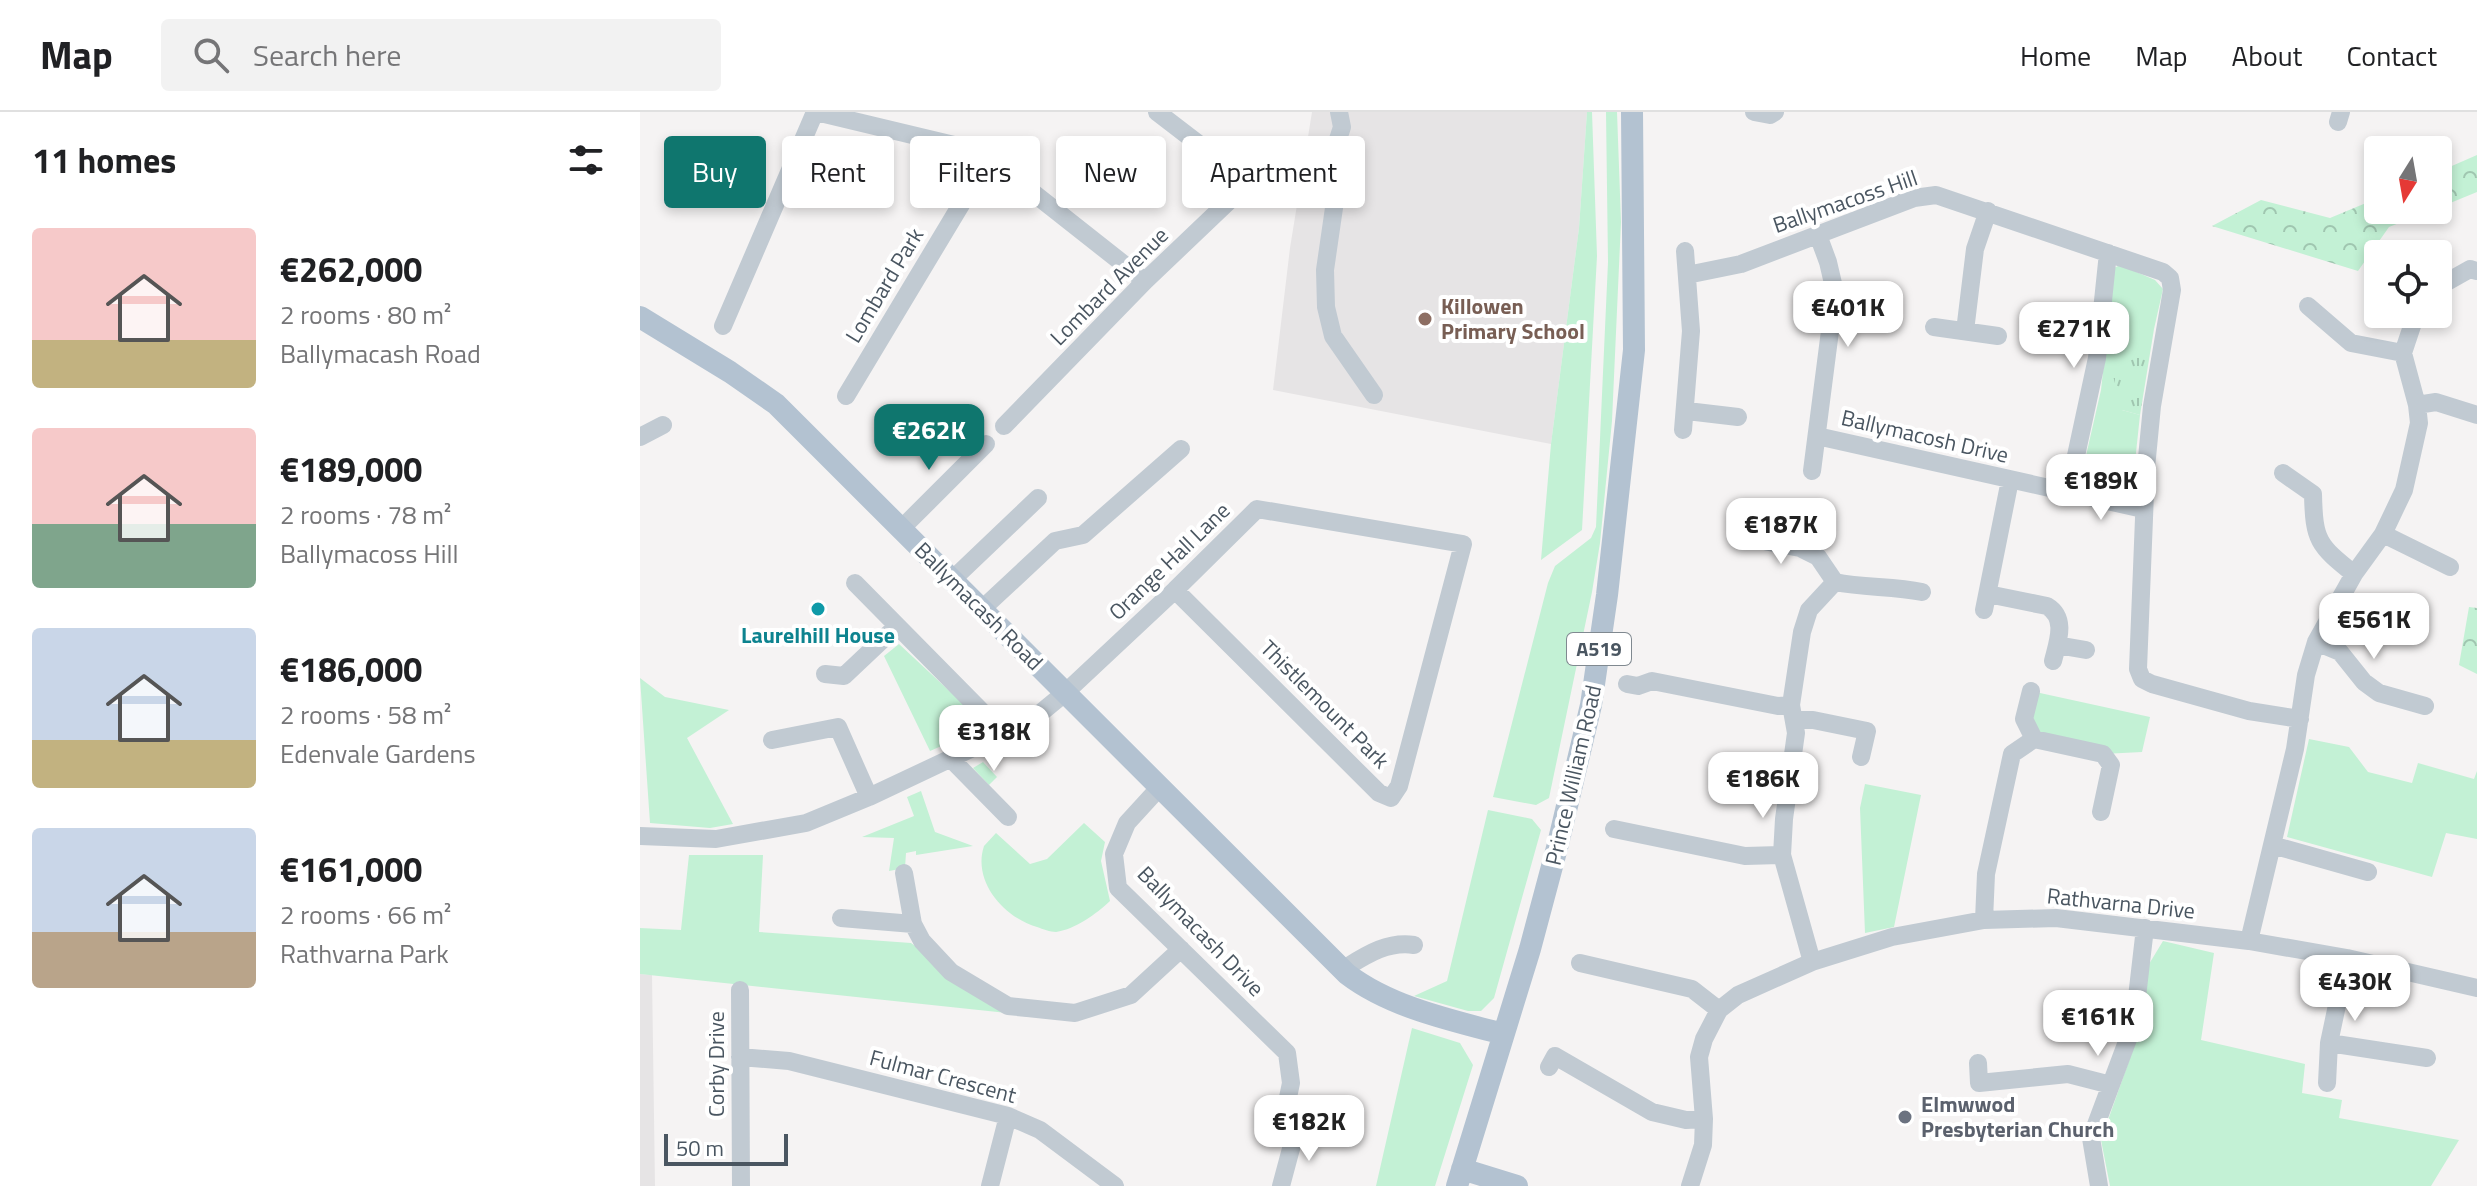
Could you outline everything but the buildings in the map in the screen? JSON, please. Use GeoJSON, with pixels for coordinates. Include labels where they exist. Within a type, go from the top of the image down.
{"type":"FeatureCollection","features":[{"type":"Feature","properties":{"kind":"main road","name":"Prince William Road"},"geometry":{"type":"LineString","coordinates":[[1459,1178],[1558,844],[1591,705],[1607,595],[1634,350],[1632,112]]}},
{"type":"Feature","properties":{"kind":"main road","name":"Ballymacash Road"},"geometry":{"type":"LineString","coordinates":[[640,317],[718,364],[776,404],[1342,970],[1366,989],[1386,998],[1503,1034]]}},
{"type":"Feature","properties":{"kind":"main road"},"geometry":{"type":"LineString","coordinates":[[1459,1178],[1517,1186]]}},
{"type":"Feature","properties":{"kind":"street"},"geometry":{"type":"LineString","coordinates":[[723,326],[816,112],[916,136]]}},
{"type":"Feature","properties":{"kind":"street","name":"Lombard Avenue"},"geometry":{"type":"LineString","coordinates":[[1004,426],[1145,281],[1230,200],[1232,179],[1226,165],[1157,112]]}},
{"type":"Feature","properties":{"kind":"street"},"geometry":{"type":"LineString","coordinates":[[1339,112],[1342,127],[1326,176],[1335,201],[1325,270],[1326,307],[1333,336],[1374,395]]}},
{"type":"Feature","properties":{"kind":"street"},"geometry":{"type":"LineString","coordinates":[[1754,112],[1770,115],[1775,112]]}},
{"type":"Feature","properties":{"kind":"street","name":"Ballymacoss Hill"},"geometry":{"type":"LineString","coordinates":[[1687,275],[1741,264],[1914,198],[1936,195],[2163,272],[2170,278],[2172,290],[2152,406],[2143,509],[2138,669],[2142,679],[2249,711],[2300,719]]}},
{"type":"Feature","properties":{"kind":"street"},"geometry":{"type":"LineString","coordinates":[[1040,198],[1145,281]]}},
{"type":"Feature","properties":{"kind":"street","name":"Lombard Park"},"geometry":{"type":"LineString","coordinates":[[846,396],[959,208]]}},
{"type":"Feature","properties":{"kind":"street"},"geometry":{"type":"LineString","coordinates":[[1965,331],[1975,249],[1988,211]]}},
{"type":"Feature","properties":{"kind":"street","name":"Ballymacosh Drive"},"geometry":{"type":"LineString","coordinates":[[1812,471],[1835,292],[1818,235]]}},
{"type":"Feature","properties":{"kind":"street"},"geometry":{"type":"LineString","coordinates":[[1683,430],[1687,411],[1691,331],[1685,251]]}},
{"type":"Feature","properties":{"kind":"street"},"geometry":{"type":"LineString","coordinates":[[2108,253],[2097,358],[2068,493],[2143,509]]}},
{"type":"Feature","properties":{"kind":"street"},"geometry":{"type":"LineString","coordinates":[[2452,279],[2470,269],[2477,271]]}},
{"type":"Feature","properties":{"kind":"street"},"geometry":{"type":"LineString","coordinates":[[2308,306],[2351,343],[2403,353]]}},
{"type":"Feature","properties":{"kind":"street"},"geometry":{"type":"LineString","coordinates":[[1934,327],[1998,336]]}},
{"type":"Feature","properties":{"kind":"street"},"geometry":{"type":"LineString","coordinates":[[2249,941],[2300,719],[2306,675],[2316,642],[2354,574],[2383,534],[2404,490],[2419,423],[2403,353],[2411,328]]}},
{"type":"Feature","properties":{"kind":"street"},"geometry":{"type":"LineString","coordinates":[[2417,405],[2436,402],[2477,415]]}},
{"type":"Feature","properties":{"kind":"street"},"geometry":{"type":"LineString","coordinates":[[1687,411],[1738,417]]}},
{"type":"Feature","properties":{"kind":"street"},"geometry":{"type":"LineString","coordinates":[[640,437],[663,425]]}},
{"type":"Feature","properties":{"kind":"street","name":"Ballymacosh Drive"},"geometry":{"type":"LineString","coordinates":[[1817,436],[2068,493]]}},
{"type":"Feature","properties":{"kind":"street"},"geometry":{"type":"LineString","coordinates":[[901,529],[986,444]]}},
{"type":"Feature","properties":{"kind":"street"},"geometry":{"type":"LineString","coordinates":[[982,609],[1055,541],[1083,535],[1181,449]]}},
{"type":"Feature","properties":{"kind":"street"},"geometry":{"type":"LineString","coordinates":[[2283,473],[2313,494],[2313,528],[2326,552],[2354,574]]}},
{"type":"Feature","properties":{"kind":"street"},"geometry":{"type":"LineString","coordinates":[[2010,480],[1986,602],[2047,606],[2055,611],[2060,624],[2055,653],[2086,650]]}},
{"type":"Feature","properties":{"kind":"street"},"geometry":{"type":"LineString","coordinates":[[952,580],[1038,498]]}},
{"type":"Feature","properties":{"kind":"street","name":"Orange Hall Lane"},"geometry":{"type":"LineString","coordinates":[[640,836],[716,839],[806,823],[869,797],[1032,720],[1175,590],[1257,509],[1463,544]]}},
{"type":"Feature","properties":{"kind":"street"},"geometry":{"type":"LineString","coordinates":[[2383,534],[2450,567]]}},
{"type":"Feature","properties":{"kind":"street"},"geometry":{"type":"LineString","coordinates":[[1738,536],[1800,548],[1818,557],[1835,582],[1867,588],[1893,586],[1922,592]]}},
{"type":"Feature","properties":{"kind":"street","name":"Thistlemount Park"},"geometry":{"type":"LineString","coordinates":[[1175,590],[1379,793],[1391,798],[1399,786],[1463,544]]}},
{"type":"Feature","properties":{"kind":"street"},"geometry":{"type":"LineString","coordinates":[[1812,962],[1782,855],[1784,819],[1796,733],[1793,712],[1795,673],[1809,610],[1835,582]]}},
{"type":"Feature","properties":{"kind":"street"},"geometry":{"type":"LineString","coordinates":[[855,583],[1004,734]]}},
{"type":"Feature","properties":{"kind":"street"},"geometry":{"type":"LineString","coordinates":[[825,674],[844,676],[897,626]]}},
{"type":"Feature","properties":{"kind":"street"},"geometry":{"type":"LineString","coordinates":[[2316,642],[2340,652],[2364,682],[2379,693],[2425,706]]}},
{"type":"Feature","properties":{"kind":"street"},"geometry":{"type":"LineString","coordinates":[[1627,684],[1638,686],[1652,681],[1778,706],[1813,720],[1867,731],[1861,757]]}},
{"type":"Feature","properties":{"kind":"street"},"geometry":{"type":"LineString","coordinates":[[2031,691],[2024,719],[2034,739]]}},
{"type":"Feature","properties":{"kind":"street"},"geometry":{"type":"LineString","coordinates":[[772,740],[838,727],[869,797]]}},
{"type":"Feature","properties":{"kind":"street"},"geometry":{"type":"LineString","coordinates":[[1984,920],[1986,874],[2012,754],[2034,739],[2103,754],[2111,765],[2101,812]]}},
{"type":"Feature","properties":{"kind":"street"},"geometry":{"type":"LineString","coordinates":[[951,759],[1008,817]]}},
{"type":"Feature","properties":{"kind":"street","name":"Ballymacash Drive"},"geometry":{"type":"LineString","coordinates":[[1159,788],[1127,823],[1113,860],[1118,888],[1287,1053],[1291,1083],[1286,1107]]}},
{"type":"Feature","properties":{"kind":"street"},"geometry":{"type":"LineString","coordinates":[[1614,829],[1745,856],[1782,855]]}},
{"type":"Feature","properties":{"kind":"street"},"geometry":{"type":"LineString","coordinates":[[2272,845],[2368,872]]}},
{"type":"Feature","properties":{"kind":"street"},"geometry":{"type":"LineString","coordinates":[[904,873],[913,924],[922,941],[951,972],[1008,1006],[1075,1013],[1131,995],[1181,949]]}},
{"type":"Feature","properties":{"kind":"street"},"geometry":{"type":"LineString","coordinates":[[841,918],[913,924]]}},
{"type":"Feature","properties":{"kind":"street","name":"Rathvarna Drive"},"geometry":{"type":"LineString","coordinates":[[1719,1010],[1738,995],[1812,962],[1892,937],[1984,920],[2056,918],[2249,941],[2347,958],[2477,988]]}},
{"type":"Feature","properties":{"kind":"street"},"geometry":{"type":"LineString","coordinates":[[2099,1186],[2091,1138],[2134,1023],[2145,928]]}},
{"type":"Feature","properties":{"kind":"street"},"geometry":{"type":"LineString","coordinates":[[1342,970],[1378,948],[1415,941],[1409,963]]}},
{"type":"Feature","properties":{"kind":"street"},"geometry":{"type":"LineString","coordinates":[[2327,1083],[2329,1043],[2347,958]]}},
{"type":"Feature","properties":{"kind":"street"},"geometry":{"type":"LineString","coordinates":[[1580,963],[1692,989],[1719,1010],[1704,1039],[1699,1057],[1703,1145],[1690,1186]]}},
{"type":"Feature","properties":{"kind":"street","name":"Corby Drive"},"geometry":{"type":"LineString","coordinates":[[740,990],[741,1186]]}},
{"type":"Feature","properties":{"kind":"street"},"geometry":{"type":"LineString","coordinates":[[2329,1043],[2427,1058]]}},
{"type":"Feature","properties":{"kind":"street"},"geometry":{"type":"LineString","coordinates":[[1549,1067],[1555,1056],[1652,1112],[1686,1120],[1704,1119]]}},
{"type":"Feature","properties":{"kind":"street","name":"Fulmar Crescent"},"geometry":{"type":"LineString","coordinates":[[740,1057],[789,1061],[1008,1116],[1040,1130],[1115,1186]]}},
{"type":"Feature","properties":{"kind":"street"},"geometry":{"type":"LineString","coordinates":[[1978,1063],[1979,1083],[2068,1074],[2111,1085]]}},
{"type":"Feature","properties":{"kind":"street"},"geometry":{"type":"LineString","coordinates":[[990,1186],[1008,1116]]}},
{"type":"Feature","properties":{"kind":"street"},"geometry":{"type":"LineString","coordinates":[[1281,1186],[1296,1130]]}},
{"type":"Feature","properties":{"kind":"shaded area","name":"Killowen Primary School"},"geometry":{"type":"Polygon","coordinates":[[[1312,112],[1587,112],[1579,228],[1551,444],[1273,390],[1296,208],[1365,208],[1365,136],[1308,136],[1312,112]]]}},
{"type":"Feature","properties":{"kind":"shaded area"},"geometry":{"type":"Polygon","coordinates":[[[640,974],[652,975],[655,1186],[640,1186],[640,974]]]}},
{"type":"Feature","properties":{"kind":"green space"},"geometry":{"type":"Polygon","coordinates":[[[1587,112],[1592,112],[1597,256],[1582,530],[1541,560],[1551,444],[1579,228],[1587,112]]]}},
{"type":"Feature","properties":{"kind":"green space"},"geometry":{"type":"Polygon","coordinates":[[[1606,112],[1617,112],[1621,222],[1612,421],[1600,543],[1549,798],[1536,805],[1493,797],[1548,583],[1555,566],[1591,538],[1596,527],[1608,262],[1606,112]]]}},
{"type":"Feature","properties":{"kind":"green space"},"geometry":{"type":"Polygon","coordinates":[[[2477,155],[2477,192],[2452,202],[2452,166],[2477,155]]]}},
{"type":"Feature","properties":{"kind":"green space"},"geometry":{"type":"Polygon","coordinates":[[[2261,200],[2330,218],[2364,204],[2364,224],[2397,224],[2389,227],[2380,240],[2364,240],[2364,262],[2358,271],[2212,226],[2261,200]]]}},
{"type":"Feature","properties":{"kind":"green space"},"geometry":{"type":"Polygon","coordinates":[[[2120,265],[2155,280],[2163,289],[2154,329],[2140,329],[2122,410],[2140,415],[2132,490],[2125,492],[2080,482],[2101,390],[2114,268],[2120,265]]]}},
{"type":"Feature","properties":{"kind":"green space"},"geometry":{"type":"Polygon","coordinates":[[[2140,329],[2154,329],[2140,415],[2122,410],[2111,368],[2140,329]]]}},
{"type":"Feature","properties":{"kind":"green space"},"geometry":{"type":"Polygon","coordinates":[[[2469,607],[2477,608],[2477,674],[2459,665],[2469,607]]]}},
{"type":"Feature","properties":{"kind":"green space"},"geometry":{"type":"Polygon","coordinates":[[[899,644],[987,726],[930,751],[884,656],[899,644]]]}},
{"type":"Feature","properties":{"kind":"green space"},"geometry":{"type":"Polygon","coordinates":[[[640,678],[665,697],[729,710],[687,738],[733,824],[710,828],[650,823],[640,678]]]}},
{"type":"Feature","properties":{"kind":"green space"},"geometry":{"type":"Polygon","coordinates":[[[2031,691],[2150,717],[2142,752],[2103,754],[2034,739],[2031,691]]]}},
{"type":"Feature","properties":{"kind":"green space"},"geometry":{"type":"Polygon","coordinates":[[[2309,739],[2349,747],[2368,772],[2412,783],[2418,763],[2474,779],[2477,771],[2477,839],[2446,833],[2432,877],[2287,837],[2309,739]]]}},
{"type":"Feature","properties":{"kind":"green space"},"geometry":{"type":"Polygon","coordinates":[[[983,762],[997,777],[989,785],[973,768],[983,762]]]}},
{"type":"Feature","properties":{"kind":"green space"},"geometry":{"type":"Polygon","coordinates":[[[1865,784],[1921,795],[1894,927],[1865,933],[1860,808],[1865,784]]]}},
{"type":"Feature","properties":{"kind":"green space"},"geometry":{"type":"Polygon","coordinates":[[[921,791],[935,832],[973,846],[916,855],[916,851],[906,853],[905,868],[889,871],[894,838],[862,837],[914,816],[907,797],[921,791]]]}},
{"type":"Feature","properties":{"kind":"green space"},"geometry":{"type":"Polygon","coordinates":[[[1488,810],[1532,819],[1541,830],[1494,998],[1481,1011],[1468,1011],[1414,996],[1447,981],[1488,810]]]}},
{"type":"Feature","properties":{"kind":"green space"},"geometry":{"type":"Polygon","coordinates":[[[1084,823],[1105,842],[1101,861],[1110,901],[1085,920],[1056,932],[1025,922],[1003,907],[994,897],[983,873],[984,846],[996,833],[1030,864],[1047,859],[1084,823]]]}},
{"type":"Feature","properties":{"kind":"green space"},"geometry":{"type":"Polygon","coordinates":[[[689,855],[763,855],[759,932],[911,943],[1007,1013],[640,974],[640,928],[681,930],[689,855]]]}},
{"type":"Feature","properties":{"kind":"green space"},"geometry":{"type":"Polygon","coordinates":[[[2163,941],[2214,953],[2201,1040],[2305,1064],[2302,1093],[2342,1100],[2339,1118],[2459,1140],[2431,1186],[2110,1186],[2101,1140],[2143,1021],[2146,969],[2163,941]]]}},
{"type":"Feature","properties":{"kind":"green space"},"geometry":{"type":"Polygon","coordinates":[[[1412,1028],[1460,1043],[1473,1065],[1435,1186],[1376,1186],[1412,1028]]]}},
{"type":"Feature","properties":{"kind":"place","name":"Killowen Primary School"},"geometry":{"type":"Point","coordinates":[1425,319]}},
{"type":"Feature","properties":{"kind":"place","name":"Laurelhill House"},"geometry":{"type":"Point","coordinates":[818,609]}},
{"type":"Feature","properties":{"kind":"place","name":"Elmwwod Presbyterian Church"},"geometry":{"type":"Point","coordinates":[1905,1117]}}]}
